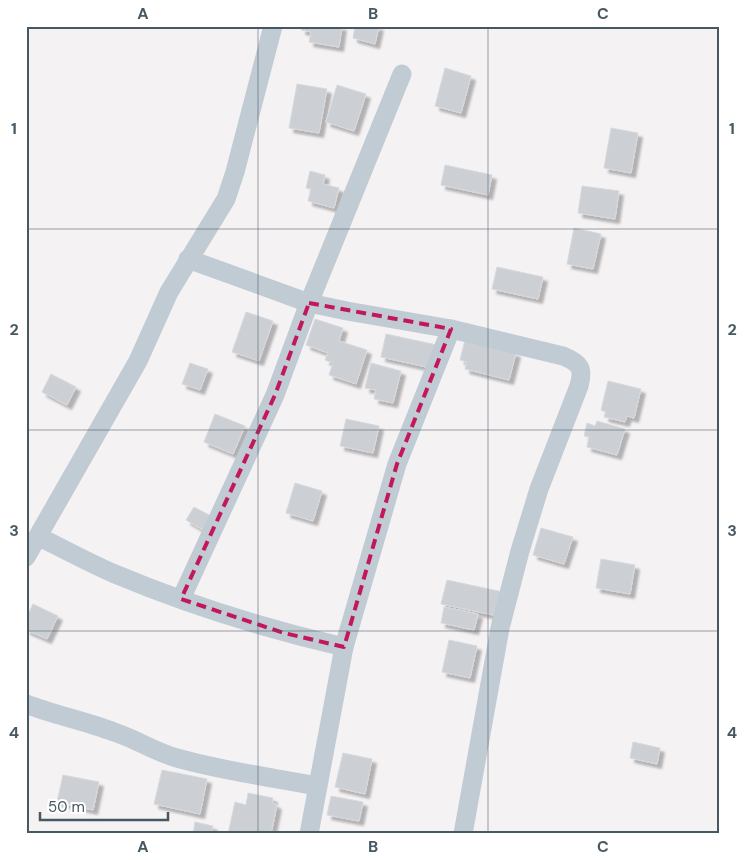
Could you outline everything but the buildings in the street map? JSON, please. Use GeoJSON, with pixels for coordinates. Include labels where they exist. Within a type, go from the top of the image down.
{"type":"FeatureCollection","features":[{"type":"Feature","properties":{"kind":"street"},"geometry":{"type":"LineString","coordinates":[[26,557],[138,361],[169,292],[226,199],[235,172],[273,26]]}},
{"type":"Feature","properties":{"kind":"street"},"geometry":{"type":"LineString","coordinates":[[180,599],[275,395],[402,74]]}},
{"type":"Feature","properties":{"kind":"street"},"geometry":{"type":"LineString","coordinates":[[188,259],[310,303],[451,329],[563,356],[576,363],[581,370],[582,377],[539,489],[520,551],[500,628],[463,834]]}},
{"type":"Feature","properties":{"kind":"street"},"geometry":{"type":"LineString","coordinates":[[309,834],[316,786],[344,647],[397,464],[451,329]]}},
{"type":"Feature","properties":{"kind":"street"},"geometry":{"type":"LineString","coordinates":[[39,537],[113,573],[180,599],[284,633],[344,647]]}},
{"type":"Feature","properties":{"kind":"street"},"geometry":{"type":"LineString","coordinates":[[26,704],[55,715],[114,732],[179,759],[316,786]]}},
{"type":"Feature","properties":{"kind":"highlighted area"},"geometry":{"type":"Polygon","coordinates":[[[309,303],[451,329],[397,464],[344,647],[284,633],[181,599],[275,395],[309,303]]]}}]}
